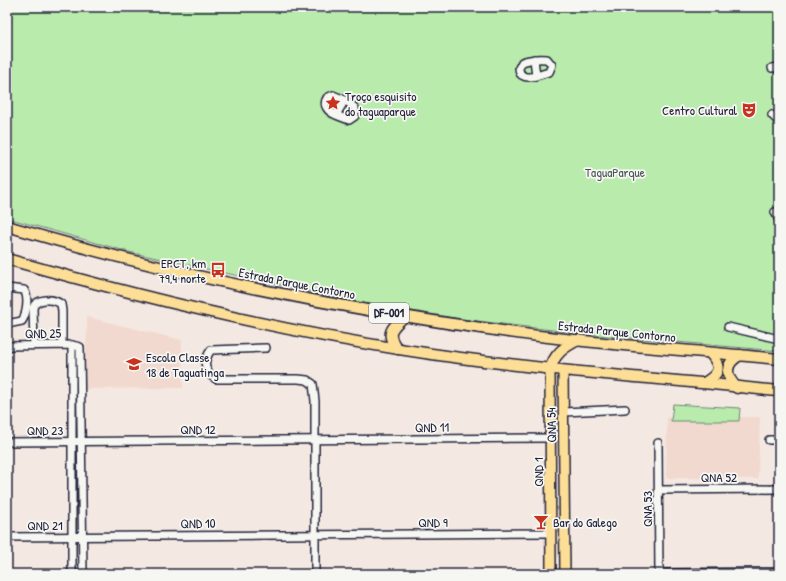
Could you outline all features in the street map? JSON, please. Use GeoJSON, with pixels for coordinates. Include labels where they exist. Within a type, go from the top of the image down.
{"type":"FeatureCollection","features":[{"type":"Feature","properties":{"kind":"highway","name":"Estrada Parque Contorno"},"geometry":{"type":"LineString","coordinates":[[7,226],[116,257],[224,282],[405,316],[542,336],[779,359]]}},
{"type":"Feature","properties":{"kind":"highway"},"geometry":{"type":"LineString","coordinates":[[7,259],[93,284],[203,310],[271,325],[398,349],[550,370],[779,391]]}},
{"type":"Feature","properties":{"kind":"highway"},"geometry":{"type":"LineString","coordinates":[[398,349],[391,342],[391,332],[396,324],[405,316]]}},
{"type":"Feature","properties":{"kind":"highway"},"geometry":{"type":"LineString","coordinates":[[550,370],[557,354],[565,347],[578,340]]}},
{"type":"Feature","properties":{"kind":"highway"},"geometry":{"type":"LineString","coordinates":[[704,383],[717,372],[718,364],[710,353]]}},
{"type":"Feature","properties":{"kind":"highway"},"geometry":{"type":"LineString","coordinates":[[738,388],[730,380],[729,368],[731,361],[740,355]]}},
{"type":"Feature","properties":{"kind":"main road","name":"QND 1"},"geometry":{"type":"LineString","coordinates":[[550,370],[551,574]]}},
{"type":"Feature","properties":{"kind":"main road","name":"QNA 54"},"geometry":{"type":"LineString","coordinates":[[563,371],[566,574]]}},
{"type":"Feature","properties":{"kind":"main road"},"geometry":{"type":"LineString","coordinates":[[550,409],[554,407],[564,411]]}},
{"type":"Feature","properties":{"kind":"street"},"geometry":{"type":"LineString","coordinates":[[534,59],[536,76]]}},
{"type":"Feature","properties":{"kind":"street"},"geometry":{"type":"LineString","coordinates":[[534,59],[547,59],[552,65],[549,72],[536,76],[524,77],[518,70],[522,62],[534,59]]}},
{"type":"Feature","properties":{"kind":"street"},"geometry":{"type":"LineString","coordinates":[[333,95],[345,100],[355,108],[355,116],[349,120],[336,115],[326,108],[325,100],[333,95]]}},
{"type":"Feature","properties":{"kind":"street"},"geometry":{"type":"LineString","coordinates":[[336,115],[345,100]]}},
{"type":"Feature","properties":{"kind":"street"},"geometry":{"type":"LineString","coordinates":[[772,115],[779,122]]}},
{"type":"Feature","properties":{"kind":"street"},"geometry":{"type":"LineString","coordinates":[[775,212],[779,220]]}},
{"type":"Feature","properties":{"kind":"street"},"geometry":{"type":"LineString","coordinates":[[7,288],[24,290],[26,300],[25,314],[22,321],[7,324]]}},
{"type":"Feature","properties":{"kind":"street"},"geometry":{"type":"LineString","coordinates":[[34,346],[33,308],[34,303],[38,301],[54,301],[62,306],[62,345]]}},
{"type":"Feature","properties":{"kind":"street"},"geometry":{"type":"LineString","coordinates":[[728,327],[779,339]]}},
{"type":"Feature","properties":{"kind":"street"},"geometry":{"type":"LineString","coordinates":[[72,345],[72,574]]}},
{"type":"Feature","properties":{"kind":"street","name":"QND 25"},"geometry":{"type":"LineString","coordinates":[[7,346],[80,346],[82,442]]}},
{"type":"Feature","properties":{"kind":"street"},"geometry":{"type":"LineString","coordinates":[[266,348],[211,350],[206,357],[206,369],[209,375],[216,379],[298,379],[311,382],[314,385],[315,574]]}},
{"type":"Feature","properties":{"kind":"street"},"geometry":{"type":"LineString","coordinates":[[564,411],[625,409]]}},
{"type":"Feature","properties":{"kind":"street","name":"QND 11"},"geometry":{"type":"LineString","coordinates":[[315,440],[550,438]]}},
{"type":"Feature","properties":{"kind":"street","name":"QND 12"},"geometry":{"type":"LineString","coordinates":[[82,442],[315,440]]}},
{"type":"Feature","properties":{"kind":"street"},"geometry":{"type":"LineString","coordinates":[[769,440],[779,440]]}},
{"type":"Feature","properties":{"kind":"street","name":"QND 23"},"geometry":{"type":"LineString","coordinates":[[7,442],[82,442]]}},
{"type":"Feature","properties":{"kind":"street"},"geometry":{"type":"LineString","coordinates":[[82,442],[83,574]]}},
{"type":"Feature","properties":{"kind":"street","name":"QNA 53"},"geometry":{"type":"LineString","coordinates":[[658,443],[659,573]]}},
{"type":"Feature","properties":{"kind":"street","name":"QNA 52"},"geometry":{"type":"LineString","coordinates":[[659,490],[779,489]]}},
{"type":"Feature","properties":{"kind":"street","name":"QND 9"},"geometry":{"type":"LineString","coordinates":[[314,534],[551,533]]}},
{"type":"Feature","properties":{"kind":"street","name":"QND 10"},"geometry":{"type":"LineString","coordinates":[[83,536],[314,534]]}},
{"type":"Feature","properties":{"kind":"street","name":"QND 21"},"geometry":{"type":"LineString","coordinates":[[7,537],[83,536]]}},
{"type":"Feature","properties":{"kind":"street"},"geometry":{"type":"LineString","coordinates":[[659,573],[779,572]]}},
{"type":"Feature","properties":{"kind":"shaded area","name":"Escola Classe 18 de Taguatinga"},"geometry":{"type":"Polygon","coordinates":[[[87,317],[182,340],[183,388],[85,389],[87,317]]]}},
{"type":"Feature","properties":{"kind":"shaded area"},"geometry":{"type":"Polygon","coordinates":[[[667,417],[760,417],[758,479],[666,478],[667,417]]]}},
{"type":"Feature","properties":{"kind":"green space","name":"TaguaParque"},"geometry":{"type":"Polygon","coordinates":[[[7,7],[779,7],[779,351],[585,334],[453,318],[358,302],[129,252],[7,218],[7,7]]]}},
{"type":"Feature","properties":{"kind":"green space"},"geometry":{"type":"Polygon","coordinates":[[[673,404],[740,408],[739,421],[671,421],[673,404]]]}},
{"type":"Feature","properties":{"kind":"place","name":"Troço esquisito do taguaparque"},"geometry":{"type":"Point","coordinates":[333,103]}},
{"type":"Feature","properties":{"kind":"place","name":"Centro Cultural"},"geometry":{"type":"Point","coordinates":[749,110]}},
{"type":"Feature","properties":{"kind":"place","name":"EPCT, km 79,4 norte"},"geometry":{"type":"Point","coordinates":[218,270]}},
{"type":"Feature","properties":{"kind":"place","name":"Escola Classe 18 de Taguatinga"},"geometry":{"type":"Point","coordinates":[134,364]}},
{"type":"Feature","properties":{"kind":"place","name":"Bar do Galego"},"geometry":{"type":"Point","coordinates":[541,522]}}]}
